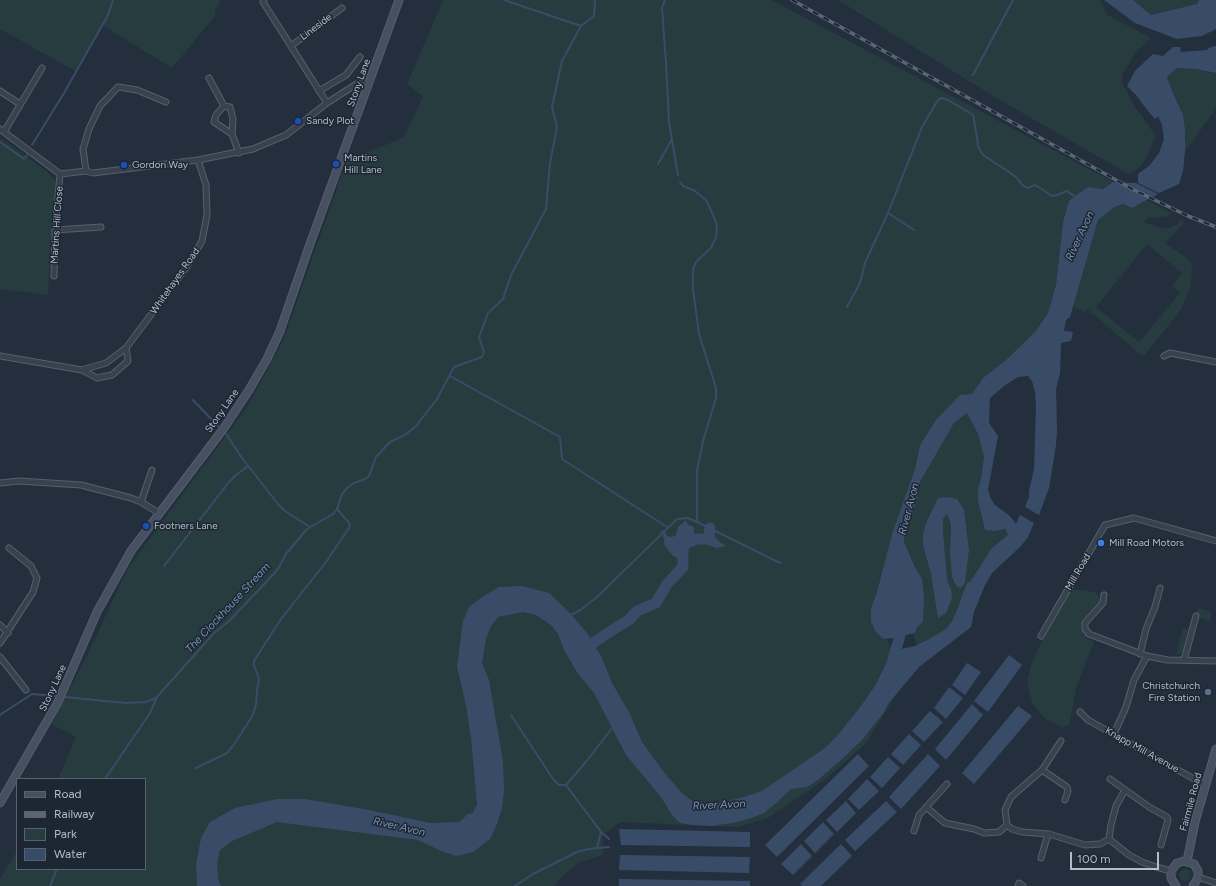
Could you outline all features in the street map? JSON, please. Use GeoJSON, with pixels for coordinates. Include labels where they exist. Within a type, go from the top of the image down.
{"type":"FeatureCollection","features":[{"type":"Feature","properties":{"kind":"main road","name":"Stony Lane"},"geometry":{"type":"LineString","coordinates":[[0,803],[58,702],[97,612],[131,551],[224,428],[267,359],[280,331],[310,244],[399,0]]}},
{"type":"Feature","properties":{"kind":"main road","name":"Fairmile Road"},"geometry":{"type":"LineString","coordinates":[[1187,861],[1205,785],[1216,749]]}},
{"type":"Feature","properties":{"kind":"main road"},"geometry":{"type":"LineString","coordinates":[[1176,886],[1172,880],[1171,870],[1177,863],[1187,861],[1196,867],[1198,877],[1193,886]]}},
{"type":"Feature","properties":{"kind":"street"},"geometry":{"type":"LineString","coordinates":[[264,0],[263,2],[327,103]]}},
{"type":"Feature","properties":{"kind":"street","name":"Lineside"},"geometry":{"type":"LineString","coordinates":[[291,46],[342,8]]}},
{"type":"Feature","properties":{"kind":"street"},"geometry":{"type":"LineString","coordinates":[[319,91],[346,75],[360,57]]}},
{"type":"Feature","properties":{"kind":"street"},"geometry":{"type":"LineString","coordinates":[[42,68],[2,130],[60,174],[86,171],[93,173],[198,160],[253,149],[286,135],[327,103],[358,83],[369,84]]}},
{"type":"Feature","properties":{"kind":"street"},"geometry":{"type":"LineString","coordinates":[[209,78],[224,106]]}},
{"type":"Feature","properties":{"kind":"street"},"geometry":{"type":"LineString","coordinates":[[86,171],[84,149],[89,129],[100,106],[118,87],[137,90],[166,102]]}},
{"type":"Feature","properties":{"kind":"street"},"geometry":{"type":"LineString","coordinates":[[0,92],[20,104]]}},
{"type":"Feature","properties":{"kind":"street"},"geometry":{"type":"LineString","coordinates":[[224,106],[230,107],[233,119],[232,134],[239,153]]}},
{"type":"Feature","properties":{"kind":"street"},"geometry":{"type":"LineString","coordinates":[[224,106],[216,115],[214,122],[232,134]]}},
{"type":"Feature","properties":{"kind":"street","name":"Whitehayes Road"},"geometry":{"type":"LineString","coordinates":[[82,370],[106,363],[126,348],[186,268],[202,241],[207,215],[206,185],[198,160]]}},
{"type":"Feature","properties":{"kind":"street","name":"Martins Hill Close"},"geometry":{"type":"LineString","coordinates":[[54,276],[55,230],[60,174]]}},
{"type":"Feature","properties":{"kind":"street"},"geometry":{"type":"LineString","coordinates":[[55,230],[101,227]]}},
{"type":"Feature","properties":{"kind":"street","name":"Whitehayes Road"},"geometry":{"type":"LineString","coordinates":[[0,356],[82,370],[97,378],[112,376],[128,360],[126,348]]}},
{"type":"Feature","properties":{"kind":"street"},"geometry":{"type":"LineString","coordinates":[[1164,356],[1170,353],[1216,362]]}},
{"type":"Feature","properties":{"kind":"street"},"geometry":{"type":"LineString","coordinates":[[141,502],[152,470]]}},
{"type":"Feature","properties":{"kind":"street"},"geometry":{"type":"LineString","coordinates":[[0,483],[18,481],[81,485],[131,498],[159,513]]}},
{"type":"Feature","properties":{"kind":"street","name":"Mill Road"},"geometry":{"type":"LineString","coordinates":[[1041,636],[1105,525],[1134,518],[1216,541]]}},
{"type":"Feature","properties":{"kind":"street"},"geometry":{"type":"LineString","coordinates":[[0,643],[8,633],[32,592],[37,578],[31,566],[9,548]]}},
{"type":"Feature","properties":{"kind":"street"},"geometry":{"type":"LineString","coordinates":[[1140,654],[1146,629],[1160,588]]}},
{"type":"Feature","properties":{"kind":"street"},"geometry":{"type":"LineString","coordinates":[[1104,595],[1103,604],[1085,623],[1087,632],[1092,636],[1147,656],[1168,660],[1216,661]]}},
{"type":"Feature","properties":{"kind":"street"},"geometry":{"type":"LineString","coordinates":[[1184,660],[1196,616]]}},
{"type":"Feature","properties":{"kind":"street"},"geometry":{"type":"LineString","coordinates":[[0,625],[8,633]]}},
{"type":"Feature","properties":{"kind":"street"},"geometry":{"type":"LineString","coordinates":[[1114,734],[1126,707],[1134,680],[1147,656]]}},
{"type":"Feature","properties":{"kind":"street"},"geometry":{"type":"LineString","coordinates":[[0,657],[26,690]]}},
{"type":"Feature","properties":{"kind":"street","name":"Knapp Mill Avenue"},"geometry":{"type":"LineString","coordinates":[[1080,712],[1088,720],[1205,785]]}},
{"type":"Feature","properties":{"kind":"street"},"geometry":{"type":"LineString","coordinates":[[1060,741],[1042,770],[1011,797],[1005,810],[1007,825],[1012,829],[1022,832],[1048,834],[1085,845],[1100,844],[1109,839]]}},
{"type":"Feature","properties":{"kind":"street"},"geometry":{"type":"LineString","coordinates":[[1042,770],[1067,787],[1068,790],[1065,800]]}},
{"type":"Feature","properties":{"kind":"street"},"geometry":{"type":"LineString","coordinates":[[1110,779],[1149,807],[1167,817],[1168,820],[1161,845]]}},
{"type":"Feature","properties":{"kind":"street"},"geometry":{"type":"LineString","coordinates":[[914,831],[919,814],[947,784]]}},
{"type":"Feature","properties":{"kind":"street"},"geometry":{"type":"LineString","coordinates":[[1109,839],[1116,806],[1125,790]]}},
{"type":"Feature","properties":{"kind":"street"},"geometry":{"type":"LineString","coordinates":[[926,807],[945,823],[974,829],[984,833],[999,832],[1007,825]]}},
{"type":"Feature","properties":{"kind":"street"},"geometry":{"type":"LineString","coordinates":[[1041,858],[1048,834]]}},
{"type":"Feature","properties":{"kind":"street"},"geometry":{"type":"LineString","coordinates":[[1109,839],[1129,855],[1142,862],[1171,870]]}},
{"type":"Feature","properties":{"kind":"street"},"geometry":{"type":"LineString","coordinates":[[1198,877],[1216,882]]}},
{"type":"Feature","properties":{"kind":"green space"},"geometry":{"type":"Polygon","coordinates":[[[0,0],[221,0],[215,10],[215,16],[172,68],[102,25],[75,71],[0,29],[0,0]]]}},
{"type":"Feature","properties":{"kind":"green space"},"geometry":{"type":"Polygon","coordinates":[[[443,0],[772,0],[1113,182],[1103,189],[1088,187],[1063,222],[1056,285],[1048,313],[1035,332],[1006,360],[983,378],[972,394],[960,396],[936,420],[920,445],[915,469],[892,534],[877,592],[871,608],[871,622],[875,631],[883,639],[887,639],[892,651],[879,678],[897,693],[866,743],[827,778],[768,818],[738,827],[620,822],[603,835],[603,855],[580,862],[559,879],[555,886],[0,886],[0,879],[16,853],[16,870],[146,870],[146,778],[58,778],[76,737],[51,724],[84,662],[128,568],[247,407],[283,341],[347,160],[403,138],[423,97],[407,84],[443,0]]]}},
{"type":"Feature","properties":{"kind":"green space"},"geometry":{"type":"Polygon","coordinates":[[[838,0],[1100,0],[1108,15],[1151,38],[1137,51],[1122,75],[1122,82],[1133,104],[1156,136],[1147,156],[1142,165],[1130,175],[998,99],[838,0]]]}},
{"type":"Feature","properties":{"kind":"green space"},"geometry":{"type":"Polygon","coordinates":[[[1133,0],[1199,0],[1198,4],[1151,15],[1133,0]]]}},
{"type":"Feature","properties":{"kind":"green space"},"geometry":{"type":"Polygon","coordinates":[[[1177,68],[1196,69],[1215,73],[1216,75],[1216,109],[1185,151],[1185,129],[1183,115],[1167,77],[1177,68]]]}},
{"type":"Feature","properties":{"kind":"green space"},"geometry":{"type":"Polygon","coordinates":[[[0,138],[45,170],[54,179],[56,184],[51,230],[48,295],[0,289],[0,138]]]}},
{"type":"Feature","properties":{"kind":"green space"},"geometry":{"type":"Polygon","coordinates":[[[1146,200],[1171,213],[1166,217],[1149,218],[1143,222],[1165,229],[1177,225],[1181,219],[1184,223],[1165,243],[1191,261],[1192,269],[1191,285],[1182,308],[1145,355],[1142,356],[1087,309],[1085,312],[1073,306],[1098,220],[1113,207],[1123,204],[1132,208],[1146,200]],[[1147,244],[1096,307],[1139,342],[1180,293],[1172,286],[1182,273],[1147,244]]]}},
{"type":"Feature","properties":{"kind":"green space"},"geometry":{"type":"Polygon","coordinates":[[[967,413],[978,434],[984,457],[981,479],[978,488],[978,501],[985,530],[995,531],[1005,529],[1008,535],[981,565],[970,582],[967,583],[958,608],[952,621],[946,629],[917,645],[913,634],[915,633],[917,627],[922,579],[904,542],[905,533],[918,496],[920,482],[954,423],[967,413]],[[938,498],[926,523],[923,545],[931,574],[939,618],[951,589],[947,579],[943,519],[947,513],[951,525],[950,552],[952,577],[961,588],[965,583],[969,550],[964,510],[938,498]]]}},
{"type":"Feature","properties":{"kind":"green space"},"geometry":{"type":"Polygon","coordinates":[[[1070,589],[1095,592],[1099,597],[1100,602],[1084,621],[1082,627],[1086,638],[1094,642],[1077,685],[1069,726],[1061,727],[1043,717],[1032,702],[1027,682],[1031,666],[1043,637],[1070,589]]]}},
{"type":"Feature","properties":{"kind":"green space"},"geometry":{"type":"Polygon","coordinates":[[[1198,608],[1212,612],[1210,621],[1202,619],[1196,614],[1198,608]]]}},
{"type":"Feature","properties":{"kind":"green space"},"geometry":{"type":"Polygon","coordinates":[[[1183,628],[1188,630],[1182,654],[1176,654],[1183,628]]]}},
{"type":"Feature","properties":{"kind":"green space"},"geometry":{"type":"Polygon","coordinates":[[[1183,869],[1187,869],[1191,875],[1187,881],[1183,881],[1179,877],[1179,873],[1183,869]]]}},
{"type":"Feature","properties":{"kind":"water"},"geometry":{"type":"Polygon","coordinates":[[[1104,0],[1133,0],[1151,15],[1197,4],[1199,0],[1216,0],[1216,29],[1202,36],[1177,39],[1135,23],[1104,0]]]}},
{"type":"Feature","properties":{"kind":"water"},"geometry":{"type":"Polygon","coordinates":[[[1216,46],[1216,73],[1196,69],[1177,68],[1167,77],[1183,115],[1185,129],[1185,151],[1183,171],[1179,184],[1159,193],[1138,183],[1138,174],[1150,165],[1159,153],[1164,139],[1162,125],[1158,116],[1155,119],[1127,86],[1135,71],[1153,54],[1163,56],[1173,47],[1180,47],[1181,52],[1207,50],[1216,46]]]}},
{"type":"Feature","properties":{"kind":"water"},"geometry":{"type":"Polygon","coordinates":[[[1113,182],[1136,183],[1158,194],[1132,208],[1123,204],[1114,207],[1098,220],[1070,317],[1066,320],[1064,331],[1073,332],[1071,341],[1061,343],[1060,373],[1056,389],[1056,445],[1049,488],[1039,515],[1025,507],[1029,497],[1034,469],[1036,408],[1035,392],[1032,381],[1028,376],[1018,377],[990,398],[989,423],[998,436],[988,490],[995,505],[1010,516],[1016,524],[1020,515],[1034,523],[1028,537],[1021,546],[992,573],[985,585],[974,612],[971,627],[919,667],[888,704],[884,712],[862,740],[819,779],[807,787],[791,789],[764,813],[748,819],[711,826],[680,823],[672,815],[661,797],[626,755],[594,693],[577,672],[564,650],[558,634],[551,625],[536,615],[523,612],[498,617],[491,626],[486,639],[482,663],[489,680],[503,762],[504,792],[502,808],[490,839],[473,852],[457,856],[441,851],[418,840],[277,822],[232,841],[220,850],[217,863],[218,879],[221,886],[197,886],[196,865],[201,838],[210,822],[235,808],[277,799],[305,799],[431,823],[459,822],[468,814],[473,813],[477,804],[471,738],[466,705],[457,667],[463,621],[469,607],[499,587],[523,586],[549,593],[568,611],[587,633],[602,658],[612,683],[630,714],[642,742],[666,775],[683,794],[691,800],[698,803],[717,803],[741,798],[762,791],[825,748],[838,735],[864,702],[876,684],[892,651],[915,646],[946,629],[952,621],[958,608],[967,583],[970,582],[992,548],[1008,535],[1005,529],[995,531],[985,530],[978,501],[978,488],[981,479],[984,457],[978,434],[967,413],[954,423],[920,482],[918,496],[905,533],[904,542],[922,579],[924,597],[923,622],[917,627],[915,633],[894,638],[883,639],[875,631],[871,622],[871,608],[877,592],[892,534],[915,469],[920,445],[936,420],[960,395],[972,394],[983,378],[1006,360],[1035,332],[1048,313],[1056,285],[1063,222],[1069,201],[1088,187],[1103,189],[1113,182]]]}},
{"type":"Feature","properties":{"kind":"water"},"geometry":{"type":"Polygon","coordinates":[[[948,497],[957,499],[964,510],[969,550],[965,583],[961,588],[957,587],[952,577],[950,552],[951,525],[947,514],[943,519],[943,532],[947,579],[951,589],[952,598],[946,613],[938,618],[931,574],[923,545],[923,535],[926,523],[938,498],[948,497]]]}},
{"type":"Feature","properties":{"kind":"water"},"geometry":{"type":"Polygon","coordinates":[[[687,521],[687,524],[694,527],[694,533],[697,536],[703,537],[708,533],[712,534],[725,545],[723,547],[716,548],[702,543],[689,548],[687,565],[680,572],[679,569],[681,560],[672,555],[665,546],[662,533],[659,532],[665,530],[667,536],[672,537],[676,535],[678,527],[687,521]]]}},
{"type":"Feature","properties":{"kind":"water"},"geometry":{"type":"Polygon","coordinates":[[[1009,655],[1022,665],[988,712],[974,701],[1009,655]]]}},
{"type":"Feature","properties":{"kind":"water"},"geometry":{"type":"Polygon","coordinates":[[[967,663],[981,672],[965,695],[952,685],[967,663]]]}},
{"type":"Feature","properties":{"kind":"water"},"geometry":{"type":"Polygon","coordinates":[[[949,687],[963,698],[946,719],[934,708],[949,687]]]}},
{"type":"Feature","properties":{"kind":"water"},"geometry":{"type":"Polygon","coordinates":[[[972,704],[983,715],[946,760],[935,749],[972,704]]]}},
{"type":"Feature","properties":{"kind":"water"},"geometry":{"type":"Polygon","coordinates":[[[1018,706],[1032,716],[974,784],[962,773],[1018,706]]]}},
{"type":"Feature","properties":{"kind":"water"},"geometry":{"type":"Polygon","coordinates":[[[930,711],[943,722],[924,742],[912,731],[930,711]]]}},
{"type":"Feature","properties":{"kind":"water"},"geometry":{"type":"Polygon","coordinates":[[[909,734],[921,745],[903,765],[891,754],[909,734]]]}},
{"type":"Feature","properties":{"kind":"water"},"geometry":{"type":"Polygon","coordinates":[[[858,754],[869,766],[777,857],[765,845],[858,754]]]}},
{"type":"Feature","properties":{"kind":"water"},"geometry":{"type":"Polygon","coordinates":[[[928,754],[940,766],[901,809],[889,797],[928,754]]]}},
{"type":"Feature","properties":{"kind":"water"},"geometry":{"type":"Polygon","coordinates":[[[888,757],[900,768],[882,788],[870,777],[888,757]]]}},
{"type":"Feature","properties":{"kind":"water"},"geometry":{"type":"Polygon","coordinates":[[[867,779],[879,791],[859,810],[848,799],[867,779]]]}},
{"type":"Feature","properties":{"kind":"water"},"geometry":{"type":"Polygon","coordinates":[[[846,801],[856,813],[837,832],[826,820],[846,801]]]}},
{"type":"Feature","properties":{"kind":"water"},"geometry":{"type":"Polygon","coordinates":[[[886,801],[897,812],[855,851],[845,840],[886,801]]]}},
{"type":"Feature","properties":{"kind":"water"},"geometry":{"type":"Polygon","coordinates":[[[823,822],[834,834],[815,853],[804,841],[823,822]]]}},
{"type":"Feature","properties":{"kind":"water"},"geometry":{"type":"Polygon","coordinates":[[[619,829],[750,832],[750,847],[621,845],[619,829]]]}},
{"type":"Feature","properties":{"kind":"water"},"geometry":{"type":"Polygon","coordinates":[[[801,844],[812,856],[793,875],[781,864],[801,844]]]}},
{"type":"Feature","properties":{"kind":"water"},"geometry":{"type":"Polygon","coordinates":[[[841,844],[852,856],[821,886],[802,886],[800,884],[841,844]]]}},
{"type":"Feature","properties":{"kind":"water"},"geometry":{"type":"Polygon","coordinates":[[[620,855],[750,857],[749,873],[619,870],[620,855]]]}},
{"type":"Feature","properties":{"kind":"water"},"geometry":{"type":"Polygon","coordinates":[[[619,879],[750,881],[750,886],[619,886],[619,879]]]}},
{"type":"Feature","properties":{"kind":"waterway"},"geometry":{"type":"LineString","coordinates":[[32,145],[64,93],[108,15],[113,0]]}},
{"type":"Feature","properties":{"kind":"waterway"},"geometry":{"type":"LineString","coordinates":[[504,0],[581,26]]}},
{"type":"Feature","properties":{"kind":"waterway","name":"The Clockhouse Stream"},"geometry":{"type":"LineString","coordinates":[[65,697],[126,703],[146,702],[156,698],[215,632],[228,622],[271,577],[278,569],[286,554],[307,529],[333,514],[337,509],[342,494],[347,488],[369,476],[376,457],[390,442],[405,435],[416,426],[437,399],[454,367],[482,357],[484,352],[479,337],[488,313],[503,299],[511,275],[546,209],[550,163],[557,127],[552,107],[562,61],[581,26],[594,16],[595,0]]}},
{"type":"Feature","properties":{"kind":"waterway"},"geometry":{"type":"LineString","coordinates":[[665,0],[662,8],[669,122],[678,175]]}},
{"type":"Feature","properties":{"kind":"waterway"},"geometry":{"type":"LineString","coordinates":[[973,75],[1013,0]]}},
{"type":"Feature","properties":{"kind":"waterway"},"geometry":{"type":"LineString","coordinates":[[847,307],[860,283],[865,263],[888,213],[922,127],[938,100],[942,98],[950,101],[973,115],[978,146],[983,155],[1017,178],[1023,186],[1029,188],[1034,185],[1037,186],[1052,196],[1067,191],[1077,198]]}},
{"type":"Feature","properties":{"kind":"waterway"},"geometry":{"type":"LineString","coordinates":[[658,164],[672,139]]}},
{"type":"Feature","properties":{"kind":"waterway"},"geometry":{"type":"LineString","coordinates":[[0,142],[24,159],[27,155]]}},
{"type":"Feature","properties":{"kind":"waterway"},"geometry":{"type":"LineString","coordinates":[[680,182],[683,186],[695,191],[707,201],[717,225],[716,237],[711,248],[696,262],[693,269],[693,289],[699,334],[716,388],[716,398],[703,441],[697,471],[697,522]]}},
{"type":"Feature","properties":{"kind":"waterway"},"geometry":{"type":"LineString","coordinates":[[888,213],[914,230]]}},
{"type":"Feature","properties":{"kind":"waterway"},"geometry":{"type":"LineString","coordinates":[[450,376],[560,437],[562,459],[667,527]]}},
{"type":"Feature","properties":{"kind":"waterway"},"geometry":{"type":"LineString","coordinates":[[193,400],[218,426]]}},
{"type":"Feature","properties":{"kind":"waterway"},"geometry":{"type":"LineString","coordinates":[[226,434],[242,458],[278,504],[285,511],[310,527]]}},
{"type":"Feature","properties":{"kind":"waterway"},"geometry":{"type":"LineString","coordinates":[[164,566],[229,482],[248,466]]}},
{"type":"Feature","properties":{"kind":"waterway"},"geometry":{"type":"LineString","coordinates":[[196,768],[227,753],[253,715],[259,679],[254,661],[281,619],[326,562],[349,528],[350,524],[337,509]]}},
{"type":"Feature","properties":{"kind":"waterway"},"geometry":{"type":"LineString","coordinates":[[571,615],[579,611],[597,597],[677,519],[688,518],[780,563]]}},
{"type":"Feature","properties":{"kind":"waterway","name":"River Avon"},"geometry":{"type":"LineString","coordinates":[[698,539],[705,539],[709,537],[710,528]]}},
{"type":"Feature","properties":{"kind":"waterway","name":"River Avon"},"geometry":{"type":"LineString","coordinates":[[581,651],[629,620],[637,611],[656,603],[667,584],[683,567],[683,558]]}},
{"type":"Feature","properties":{"kind":"waterway","name":"River Avon"},"geometry":{"type":"LineString","coordinates":[[892,663],[901,632],[901,622]]}},
{"type":"Feature","properties":{"kind":"waterway","name":"The Clockhouse Stream"},"geometry":{"type":"LineString","coordinates":[[0,715],[32,694],[55,696]]}},
{"type":"Feature","properties":{"kind":"waterway"},"geometry":{"type":"LineString","coordinates":[[106,778],[150,713],[156,699]]}},
{"type":"Feature","properties":{"kind":"waterway"},"geometry":{"type":"LineString","coordinates":[[511,715],[553,779],[559,785],[566,785]]}},
{"type":"Feature","properties":{"kind":"waterway"},"geometry":{"type":"LineString","coordinates":[[566,785],[613,727]]}},
{"type":"Feature","properties":{"kind":"waterway"},"geometry":{"type":"LineString","coordinates":[[566,785],[601,832],[609,839]]}},
{"type":"Feature","properties":{"kind":"waterway"},"geometry":{"type":"LineString","coordinates":[[597,848],[601,832]]}},
{"type":"Feature","properties":{"kind":"waterway"},"geometry":{"type":"LineString","coordinates":[[515,886],[533,874],[577,852],[588,849],[609,847]]}},
{"type":"Feature","properties":{"kind":"waterway"},"geometry":{"type":"LineString","coordinates":[[50,886],[57,870]]}},
{"type":"Feature","properties":{"kind":"railway"},"geometry":{"type":"LineString","coordinates":[[792,0],[1134,190],[1188,216],[1216,227]]}},
{"type":"Feature","properties":{"kind":"place","name":"Sandy Plot"},"geometry":{"type":"Point","coordinates":[298,121]}},
{"type":"Feature","properties":{"kind":"place","name":"Martins Hill Lane"},"geometry":{"type":"Point","coordinates":[336,164]}},
{"type":"Feature","properties":{"kind":"place","name":"Gordon Way"},"geometry":{"type":"Point","coordinates":[124,165]}},
{"type":"Feature","properties":{"kind":"place","name":"Footners Lane"},"geometry":{"type":"Point","coordinates":[146,526]}},
{"type":"Feature","properties":{"kind":"place","name":"Mill Road Motors"},"geometry":{"type":"Point","coordinates":[1101,543]}},
{"type":"Feature","properties":{"kind":"place","name":"Christchurch Fire Station"},"geometry":{"type":"Point","coordinates":[1208,692]}}]}
